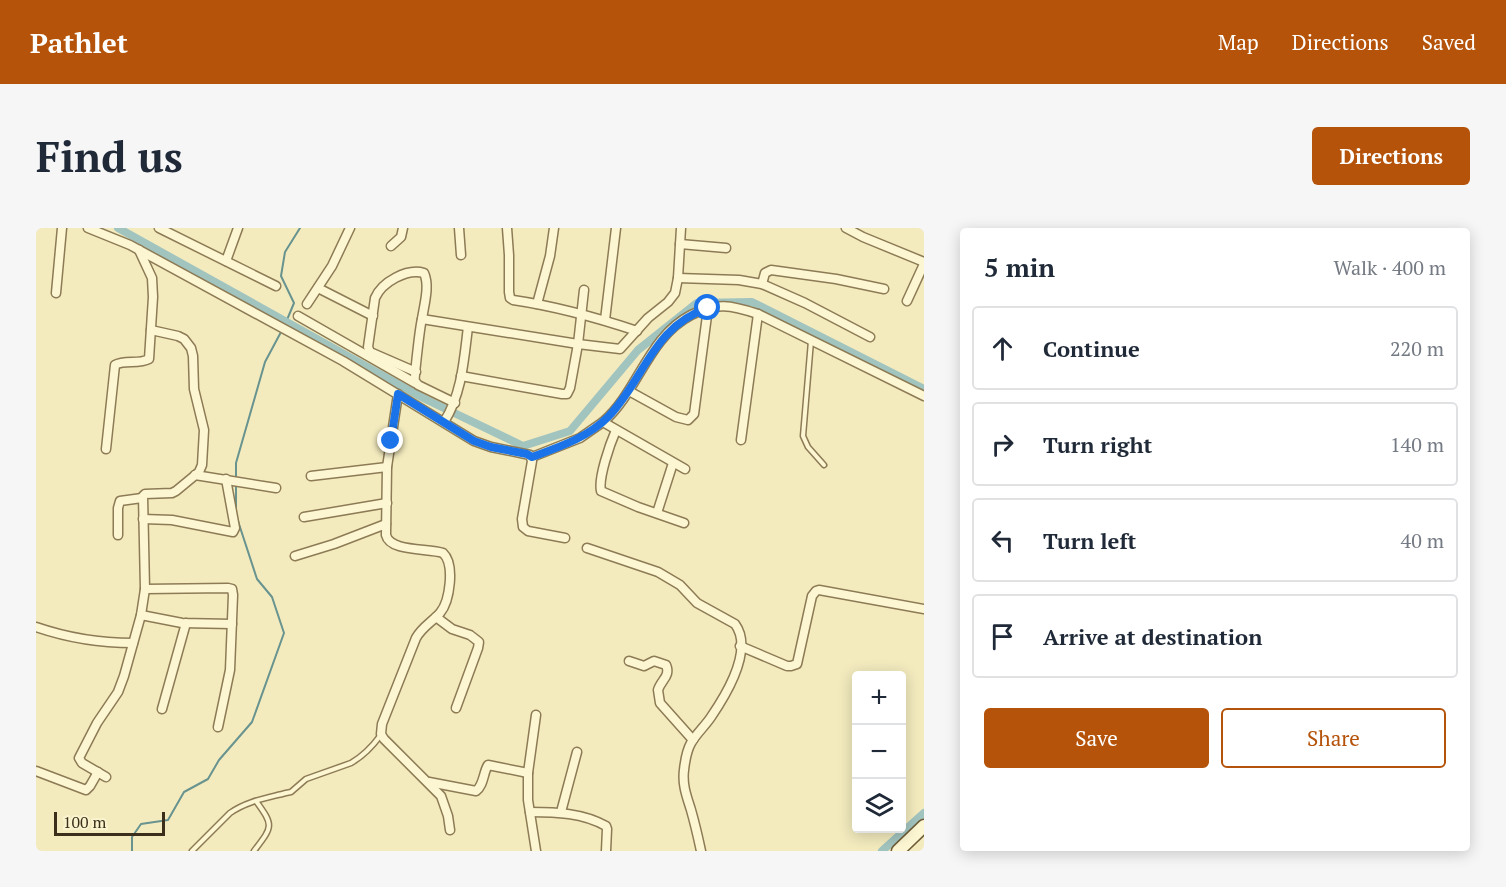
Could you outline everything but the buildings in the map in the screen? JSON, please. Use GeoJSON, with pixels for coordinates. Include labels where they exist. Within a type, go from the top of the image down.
{"type":"FeatureCollection","features":[{"type":"Feature","properties":{"kind":"street"},"geometry":{"type":"LineString","coordinates":[[56,293],[62,228]]}},
{"type":"Feature","properties":{"kind":"street"},"geometry":{"type":"LineString","coordinates":[[88,228],[139,249],[343,361],[446,420],[474,441],[532,457]]}},
{"type":"Feature","properties":{"kind":"street"},"geometry":{"type":"LineString","coordinates":[[159,228],[276,286]]}},
{"type":"Feature","properties":{"kind":"street"},"geometry":{"type":"LineString","coordinates":[[226,261],[238,228]]}},
{"type":"Feature","properties":{"kind":"street"},"geometry":{"type":"LineString","coordinates":[[307,304],[338,255],[350,228]]}},
{"type":"Feature","properties":{"kind":"street"},"geometry":{"type":"LineString","coordinates":[[391,246],[401,237],[403,228]]}},
{"type":"Feature","properties":{"kind":"street"},"geometry":{"type":"LineString","coordinates":[[459,228],[461,255]]}},
{"type":"Feature","properties":{"kind":"street"},"geometry":{"type":"LineString","coordinates":[[507,228],[510,298],[604,320],[637,331]]}},
{"type":"Feature","properties":{"kind":"street"},"geometry":{"type":"LineString","coordinates":[[537,304],[550,256],[554,228]]}},
{"type":"Feature","properties":{"kind":"street"},"geometry":{"type":"LineString","coordinates":[[604,320],[616,228]]}},
{"type":"Feature","properties":{"kind":"street"},"geometry":{"type":"LineString","coordinates":[[422,319],[620,349],[648,318],[672,297],[678,278],[681,228]]}},
{"type":"Feature","properties":{"kind":"street"},"geometry":{"type":"LineString","coordinates":[[846,228],[924,263],[907,301]]}},
{"type":"Feature","properties":{"kind":"street"},"geometry":{"type":"LineString","coordinates":[[680,244],[726,248]]}},
{"type":"Feature","properties":{"kind":"street"},"geometry":{"type":"LineString","coordinates":[[106,449],[115,365],[143,362],[148,359],[153,297],[152,278],[139,249]]}},
{"type":"Feature","properties":{"kind":"street"},"geometry":{"type":"LineString","coordinates":[[762,284],[765,273],[771,270],[836,279],[884,289]]}},
{"type":"Feature","properties":{"kind":"street"},"geometry":{"type":"LineString","coordinates":[[416,372],[368,350],[378,291],[402,274],[417,271],[424,273],[426,279],[416,383]]}},
{"type":"Feature","properties":{"kind":"street"},"geometry":{"type":"LineString","coordinates":[[678,278],[739,280],[762,284],[805,303],[870,337]]}},
{"type":"Feature","properties":{"kind":"street"},"geometry":{"type":"LineString","coordinates":[[318,288],[373,316]]}},
{"type":"Feature","properties":{"kind":"street"},"geometry":{"type":"LineString","coordinates":[[461,376],[567,394],[578,344],[584,290]]}},
{"type":"Feature","properties":{"kind":"street"},"geometry":{"type":"LineString","coordinates":[[532,457],[580,438],[603,422],[629,391],[650,356],[672,329],[684,319],[708,308],[719,306],[758,314],[924,396]]}},
{"type":"Feature","properties":{"kind":"street"},"geometry":{"type":"LineString","coordinates":[[629,391],[676,417],[688,420],[692,418],[708,308]]}},
{"type":"Feature","properties":{"kind":"street"},"geometry":{"type":"LineString","coordinates":[[741,440],[758,314]]}},
{"type":"Feature","properties":{"kind":"street"},"geometry":{"type":"LineString","coordinates":[[298,316],[454,405]]}},
{"type":"Feature","properties":{"kind":"street"},"geometry":{"type":"LineString","coordinates":[[446,420],[454,405],[461,376],[468,327]]}},
{"type":"Feature","properties":{"kind":"street"},"geometry":{"type":"LineString","coordinates":[[118,535],[120,501],[142,498],[145,495],[172,493],[195,475],[202,465],[204,430],[194,389],[191,348],[184,339],[178,336],[151,330]]}},
{"type":"Feature","properties":{"kind":"street"},"geometry":{"type":"LineString","coordinates":[[398,394],[387,467],[387,540],[401,546],[440,551],[450,562],[450,576],[441,612],[423,627],[416,638],[382,724],[381,735],[444,801],[450,830]]}},
{"type":"Feature","properties":{"kind":"street"},"geometry":{"type":"LineString","coordinates":[[603,422],[685,470]]}},
{"type":"Feature","properties":{"kind":"street"},"geometry":{"type":"LineString","coordinates":[[616,430],[608,450],[600,485],[601,492],[684,523]]}},
{"type":"Feature","properties":{"kind":"street"},"geometry":{"type":"LineString","coordinates":[[532,457],[522,519],[523,527],[528,531],[565,538]]}},
{"type":"Feature","properties":{"kind":"street"},"geometry":{"type":"LineString","coordinates":[[657,513],[674,463]]}},
{"type":"Feature","properties":{"kind":"street"},"geometry":{"type":"LineString","coordinates":[[312,476],[387,467]]}},
{"type":"Feature","properties":{"kind":"street"},"geometry":{"type":"LineString","coordinates":[[195,475],[276,488]]}},
{"type":"Feature","properties":{"kind":"street"},"geometry":{"type":"LineString","coordinates":[[143,519],[171,520],[233,532],[235,528],[232,480]]}},
{"type":"Feature","properties":{"kind":"street"},"geometry":{"type":"LineString","coordinates":[[106,777],[82,763],[79,758],[97,723],[118,692],[141,615],[145,589],[142,498]]}},
{"type":"Feature","properties":{"kind":"street"},"geometry":{"type":"LineString","coordinates":[[304,517],[387,503]]}},
{"type":"Feature","properties":{"kind":"street"},"geometry":{"type":"LineString","coordinates":[[295,556],[386,524]]}},
{"type":"Feature","properties":{"kind":"street"},"geometry":{"type":"LineString","coordinates":[[587,548],[658,572],[680,585],[697,603],[735,624],[740,635],[739,660],[728,691],[689,746],[684,771],[683,786],[701,851]]}},
{"type":"Feature","properties":{"kind":"street"},"geometry":{"type":"LineString","coordinates":[[145,589],[230,588],[233,591],[230,670],[218,727]]}},
{"type":"Feature","properties":{"kind":"street"},"geometry":{"type":"LineString","coordinates":[[740,646],[788,666],[797,664],[812,596],[819,590],[924,609]]}},
{"type":"Feature","properties":{"kind":"street"},"geometry":{"type":"LineString","coordinates":[[141,615],[186,623],[232,624]]}},
{"type":"Feature","properties":{"kind":"street"},"geometry":{"type":"LineString","coordinates":[[436,617],[452,629],[470,635],[479,642],[456,708]]}},
{"type":"Feature","properties":{"kind":"street"},"geometry":{"type":"LineString","coordinates":[[162,710],[186,623]]}},
{"type":"Feature","properties":{"kind":"street"},"geometry":{"type":"LineString","coordinates":[[36,627],[75,639],[133,643]]}},
{"type":"Feature","properties":{"kind":"street"},"geometry":{"type":"LineString","coordinates":[[629,661],[644,666],[651,661],[666,665],[667,676],[658,690],[660,703],[693,740]]}},
{"type":"Feature","properties":{"kind":"street"},"geometry":{"type":"LineString","coordinates":[[536,715],[528,773],[528,800],[536,851]]}},
{"type":"Feature","properties":{"kind":"street"},"geometry":{"type":"LineString","coordinates":[[561,812],[577,752]]}},
{"type":"Feature","properties":{"kind":"street"},"geometry":{"type":"LineString","coordinates":[[428,782],[476,791],[480,788],[488,765],[528,773]]}},
{"type":"Feature","properties":{"kind":"street"},"geometry":{"type":"LineString","coordinates":[[36,771],[86,790],[98,772]]}},
{"type":"Feature","properties":{"kind":"street"},"geometry":{"type":"LineString","coordinates":[[530,812],[561,812],[593,820],[606,826],[606,851]]}},
{"type":"Feature","properties":{"kind":"street"},"geometry":{"type":"LineString","coordinates":[[898,851],[924,826]]}},
{"type":"Feature","properties":{"kind":"lane"},"geometry":{"type":"LineString","coordinates":[[811,340],[803,436],[808,447],[824,465]]}},
{"type":"Feature","properties":{"kind":"lane"},"geometry":{"type":"LineString","coordinates":[[192,851],[237,808],[291,792],[306,779],[351,763],[368,751],[381,735]]}},
{"type":"Feature","properties":{"kind":"lane"},"geometry":{"type":"LineString","coordinates":[[254,851],[265,837],[269,827],[269,822],[256,801]]}},
{"type":"Feature","properties":{"kind":"waterway"},"geometry":{"type":"LineString","coordinates":[[118,228],[423,398],[523,446],[570,431],[638,350],[697,303],[752,302],[924,389]]}},
{"type":"Feature","properties":{"kind":"waterway"},"geometry":{"type":"LineString","coordinates":[[284,327],[294,303],[281,276],[285,252],[300,228]]}},
{"type":"Feature","properties":{"kind":"waterway"},"geometry":{"type":"LineString","coordinates":[[236,510],[236,463],[265,362],[281,332]]}},
{"type":"Feature","properties":{"kind":"waterway"},"geometry":{"type":"LineString","coordinates":[[132,851],[132,837],[141,824],[168,820],[184,792],[208,779],[219,760],[252,722],[284,633],[272,597],[257,579],[237,518]]}},
{"type":"Feature","properties":{"kind":"waterway"},"geometry":{"type":"LineString","coordinates":[[882,851],[924,813]]}},
{"type":"Feature","properties":{"kind":"route"},"geometry":{"type":"LineString","coordinates":[[391,441],[398,394],[474,441],[532,457],[580,438],[603,422],[611,413],[629,391],[650,356],[676,324],[708,308]]}}]}
